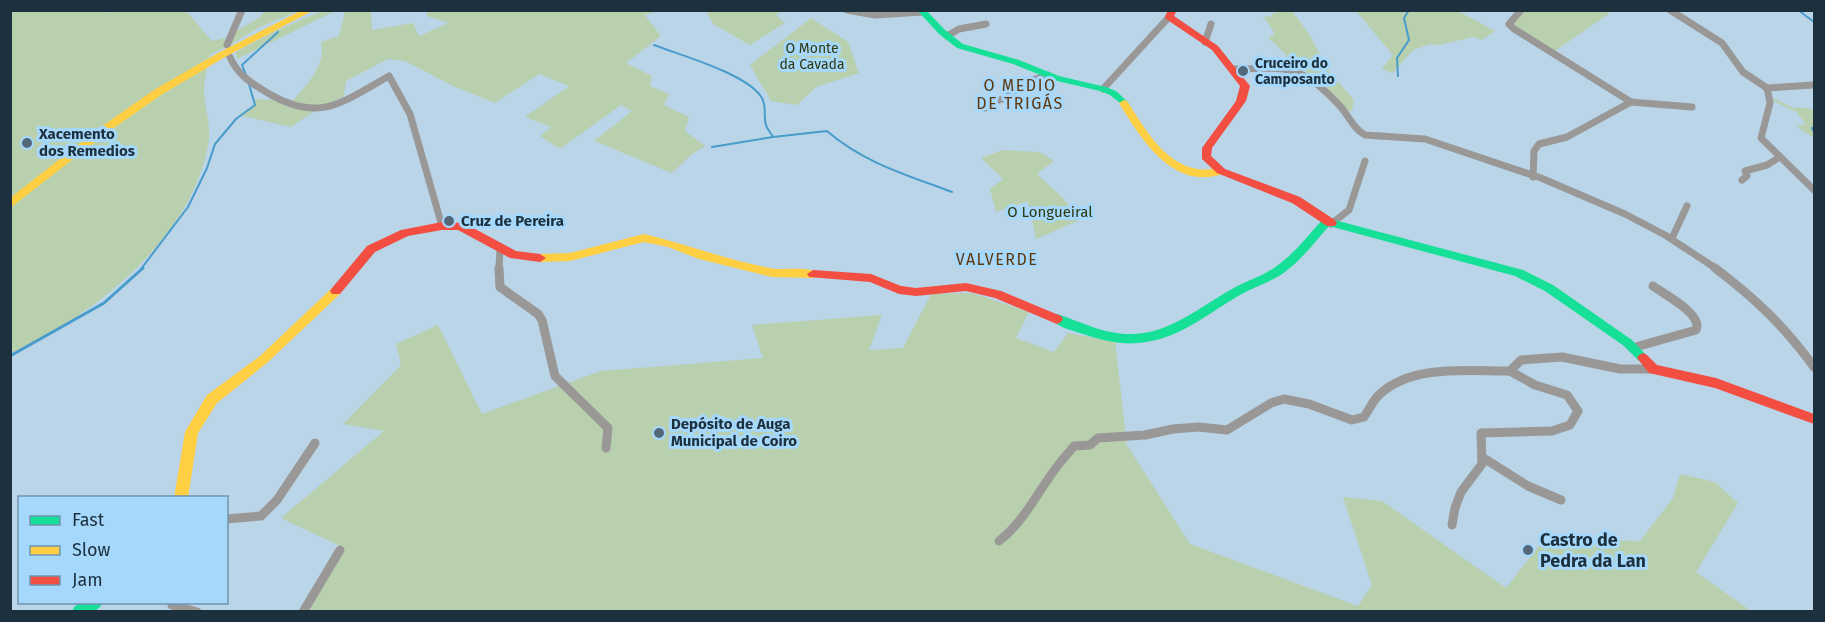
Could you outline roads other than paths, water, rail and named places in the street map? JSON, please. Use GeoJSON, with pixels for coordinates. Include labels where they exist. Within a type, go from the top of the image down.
{"type":"FeatureCollection","features":[{"type":"Feature","properties":{"kind":"main road"},"geometry":{"type":"LineString","coordinates":[[10,204],[112,124],[148,99],[264,31],[310,10]]}},
{"type":"Feature","properties":{"kind":"main road"},"geometry":{"type":"LineString","coordinates":[[922,11],[960,46],[1016,62],[1048,75],[1103,89],[1122,100],[1151,147],[1172,165],[1198,174],[1215,174],[1221,171]]}},
{"type":"Feature","properties":{"kind":"main road"},"geometry":{"type":"LineString","coordinates":[[1171,14],[1215,48],[1234,69],[1245,87],[1241,102],[1207,148],[1206,157],[1221,171],[1296,200],[1329,223],[1519,273],[1549,288],[1632,348],[1653,369],[1716,384],[1815,419]]}},
{"type":"Feature","properties":{"kind":"main road"},"geometry":{"type":"LineString","coordinates":[[181,496],[192,432],[212,399],[264,359],[328,301],[371,249],[405,233],[442,226],[460,226],[514,255],[539,258],[570,257],[644,238],[670,244],[699,255],[772,273],[871,278],[899,290],[916,292],[966,287],[998,294],[1087,332],[1132,339],[1154,336],[1178,326],[1244,287],[1277,272],[1329,223]]}},
{"type":"Feature","properties":{"kind":"main road"},"geometry":{"type":"LineString","coordinates":[[79,612],[94,604]]}},
{"type":"Feature","properties":{"kind":"street"},"geometry":{"type":"LineString","coordinates":[[227,45],[242,10]]}},
{"type":"Feature","properties":{"kind":"street"},"geometry":{"type":"LineString","coordinates":[[847,10],[865,16],[884,17],[922,11]]}},
{"type":"Feature","properties":{"kind":"street"},"geometry":{"type":"LineString","coordinates":[[1521,10],[1509,24],[1523,36],[1616,90],[1631,102]]}},
{"type":"Feature","properties":{"kind":"street"},"geometry":{"type":"LineString","coordinates":[[1670,10],[1722,43],[1743,72],[1767,88],[1815,85]]}},
{"type":"Feature","properties":{"kind":"street"},"geometry":{"type":"LineString","coordinates":[[1103,89],[1120,74],[1154,31],[1171,14]]}},
{"type":"Feature","properties":{"kind":"street"},"geometry":{"type":"LineString","coordinates":[[947,36],[959,29],[986,24]]}},
{"type":"Feature","properties":{"kind":"street"},"geometry":{"type":"LineString","coordinates":[[1205,42],[1211,24]]}},
{"type":"Feature","properties":{"kind":"street"},"geometry":{"type":"LineString","coordinates":[[230,57],[234,70],[276,99],[299,109],[319,111],[389,76],[397,86],[418,135],[429,186],[442,226]]}},
{"type":"Feature","properties":{"kind":"street"},"geometry":{"type":"LineString","coordinates":[[1234,69],[1293,69],[1306,77],[1346,113],[1352,124],[1364,135],[1376,139],[1397,136],[1422,139],[1453,148],[1634,217],[1672,238],[1743,290],[1777,319],[1815,368]]}},
{"type":"Feature","properties":{"kind":"street"},"geometry":{"type":"LineString","coordinates":[[985,108],[992,102],[1006,98],[1026,82],[1048,75]]}},
{"type":"Feature","properties":{"kind":"street"},"geometry":{"type":"LineString","coordinates":[[1767,88],[1770,103],[1761,138],[1815,190]]}},
{"type":"Feature","properties":{"kind":"street"},"geometry":{"type":"LineString","coordinates":[[1533,177],[1534,151],[1539,144],[1567,137],[1631,102],[1692,107]]}},
{"type":"Feature","properties":{"kind":"street"},"geometry":{"type":"LineString","coordinates":[[1742,180],[1747,176],[1745,171],[1767,165],[1780,157]]}},
{"type":"Feature","properties":{"kind":"street"},"geometry":{"type":"LineString","coordinates":[[1329,223],[1349,210],[1365,161]]}},
{"type":"Feature","properties":{"kind":"street"},"geometry":{"type":"LineString","coordinates":[[1672,238],[1687,206]]}},
{"type":"Feature","properties":{"kind":"street"},"geometry":{"type":"LineString","coordinates":[[500,247],[498,280],[500,287],[538,314],[542,320],[555,376],[608,428],[606,448]]}},
{"type":"Feature","properties":{"kind":"street"},"geometry":{"type":"LineString","coordinates":[[1632,348],[1696,330],[1698,326],[1698,322],[1692,316],[1653,286]]}},
{"type":"Feature","properties":{"kind":"street"},"geometry":{"type":"LineString","coordinates":[[1510,371],[1521,360],[1562,357],[1620,369],[1653,369]]}},
{"type":"Feature","properties":{"kind":"street"},"geometry":{"type":"LineString","coordinates":[[999,542],[1015,529],[1042,485],[1074,446],[1090,445],[1098,438],[1145,435],[1173,429],[1199,427],[1227,430],[1271,403],[1284,399],[1309,404],[1352,420],[1364,417],[1380,393],[1407,377],[1455,372],[1510,371],[1535,385],[1567,395],[1578,411],[1570,425],[1552,431],[1482,433],[1482,464],[1469,479],[1453,510],[1452,525]]}},
{"type":"Feature","properties":{"kind":"street"},"geometry":{"type":"LineString","coordinates":[[228,519],[261,516],[277,500],[315,443]]}},
{"type":"Feature","properties":{"kind":"street"},"geometry":{"type":"LineString","coordinates":[[1482,457],[1528,486],[1561,500]]}},
{"type":"Feature","properties":{"kind":"street"},"geometry":{"type":"LineString","coordinates":[[303,612],[340,550]]}},
{"type":"Feature","properties":{"kind":"street"},"geometry":{"type":"LineString","coordinates":[[172,604],[197,612]]}},
{"type":"Feature","properties":{"kind":"waterway"},"geometry":{"type":"LineString","coordinates":[[1398,76],[1397,58],[1409,40],[1404,18],[1409,10]]}},
{"type":"Feature","properties":{"kind":"waterway"},"geometry":{"type":"LineString","coordinates":[[1798,10],[1814,22]]}},
{"type":"Feature","properties":{"kind":"waterway"},"geometry":{"type":"LineString","coordinates":[[246,75],[242,65],[278,32]]}},
{"type":"Feature","properties":{"kind":"waterway"},"geometry":{"type":"LineString","coordinates":[[654,45],[729,73],[754,89],[762,98],[766,125],[773,137]]}},
{"type":"Feature","properties":{"kind":"waterway"},"geometry":{"type":"LineString","coordinates":[[141,269],[188,207],[207,168],[215,144],[236,119],[255,105],[249,84]]}},
{"type":"Feature","properties":{"kind":"waterway"},"geometry":{"type":"LineString","coordinates":[[1814,128],[1812,128],[1814,132]]}},
{"type":"Feature","properties":{"kind":"waterway"},"geometry":{"type":"LineString","coordinates":[[773,137],[827,131],[871,160],[952,192]]}},
{"type":"Feature","properties":{"kind":"waterway"},"geometry":{"type":"LineString","coordinates":[[712,147],[773,137]]}},
{"type":"Feature","properties":{"kind":"waterway"},"geometry":{"type":"LineString","coordinates":[[10,356],[104,303],[143,268]]}},
{"type":"Feature","properties":{"kind":"place","name":"Cruceiro do Camposanto"},"geometry":{"type":"Point","coordinates":[1243,71]}},
{"type":"Feature","properties":{"kind":"place","name":"Xacemento dos Remedios"},"geometry":{"type":"Point","coordinates":[27,143]}},
{"type":"Feature","properties":{"kind":"place","name":"Cruz de Pereira"},"geometry":{"type":"Point","coordinates":[449,221]}},
{"type":"Feature","properties":{"kind":"place","name":"Depósito de Auga Municipal de Coiro"},"geometry":{"type":"Point","coordinates":[659,433]}},
{"type":"Feature","properties":{"kind":"place","name":"Castro de Pedra da Lan"},"geometry":{"type":"Point","coordinates":[1528,550]}},
{"type":"Feature","properties":{"kind":"district","name":"O MEDIO DE TRIGÁS"},"geometry":{"type":"Point","coordinates":[1020,94]}},
{"type":"Feature","properties":{"kind":"district","name":"VALVERDE"},"geometry":{"type":"Point","coordinates":[997,259]}},
{"type":"Feature","properties":{"kind":"park label","name":"O Monte da Cavada"},"geometry":{"type":"Point","coordinates":[812,56]}},
{"type":"Feature","properties":{"kind":"park label","name":"O Longueiral"},"geometry":{"type":"Point","coordinates":[1050,212]}}]}
